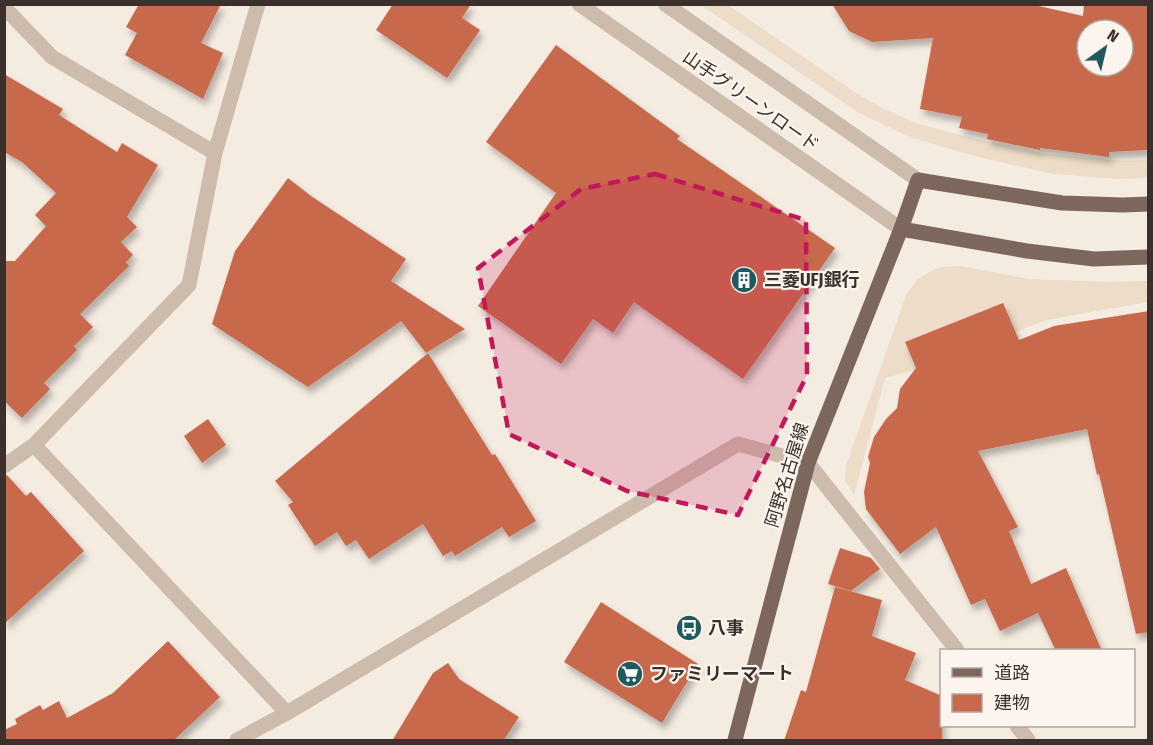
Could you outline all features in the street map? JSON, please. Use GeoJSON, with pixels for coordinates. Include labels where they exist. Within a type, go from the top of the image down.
{"type":"FeatureCollection","features":[{"type":"Feature","properties":{"kind":"main road","name":"阿野名古屋線"},"geometry":{"type":"LineString","coordinates":[[735,741],[808,463],[901,229],[918,180]]}},
{"type":"Feature","properties":{"kind":"main road"},"geometry":{"type":"LineString","coordinates":[[918,180],[1062,203],[1149,204]]}},
{"type":"Feature","properties":{"kind":"main road"},"geometry":{"type":"LineString","coordinates":[[901,229],[1027,251],[1094,259],[1149,256]]}},
{"type":"Feature","properties":{"kind":"street"},"geometry":{"type":"LineString","coordinates":[[4,466],[34,445],[189,285],[215,153],[258,4]]}},
{"type":"Feature","properties":{"kind":"street","name":"山手グリーンロード"},"geometry":{"type":"LineString","coordinates":[[579,4],[901,229]]}},
{"type":"Feature","properties":{"kind":"street","name":"山手グリーンロード"},"geometry":{"type":"LineString","coordinates":[[665,4],[918,180]]}},
{"type":"Feature","properties":{"kind":"street"},"geometry":{"type":"LineString","coordinates":[[4,7],[52,57],[215,153]]}},
{"type":"Feature","properties":{"kind":"street"},"geometry":{"type":"LineString","coordinates":[[237,741],[738,444],[808,463],[955,649]]}},
{"type":"Feature","properties":{"kind":"street"},"geometry":{"type":"LineString","coordinates":[[34,445],[287,713]]}},
{"type":"Feature","properties":{"kind":"street"},"geometry":{"type":"LineString","coordinates":[[1018,727],[1028,741]]}},
{"type":"Feature","properties":{"kind":"highlighted area"},"geometry":{"type":"Polygon","coordinates":[[[655,174],[806,220],[807,375],[738,515],[627,491],[509,434],[478,268],[581,189],[655,174]]]}},
{"type":"Feature","properties":{"kind":"shaded area"},"geometry":{"type":"Polygon","coordinates":[[[701,5],[728,5],[856,93],[916,123],[1046,154],[1123,161],[1148,160],[1148,178],[1117,179],[1054,174],[974,156],[910,137],[859,113],[701,5]]]}},
{"type":"Feature","properties":{"kind":"shaded area"},"geometry":{"type":"Polygon","coordinates":[[[961,266],[1028,279],[1148,281],[1148,302],[1046,320],[937,364],[885,378],[854,495],[845,481],[846,466],[906,295],[916,281],[929,272],[942,267],[961,266]]]}},
{"type":"Feature","properties":{"kind":"building"},"geometry":{"type":"Polygon","coordinates":[[[139,4],[221,4],[201,43],[223,53],[203,99],[125,55],[137,33],[126,27],[139,4]]]}},
{"type":"Feature","properties":{"kind":"building"},"geometry":{"type":"Polygon","coordinates":[[[393,4],[471,4],[462,18],[480,30],[447,78],[376,30],[393,4]]]}},
{"type":"Feature","properties":{"kind":"building"},"geometry":{"type":"Polygon","coordinates":[[[832,4],[1030,4],[1083,16],[1084,4],[1149,4],[1149,150],[1109,152],[1109,157],[1040,148],[1040,150],[987,139],[988,134],[959,128],[962,117],[920,109],[933,38],[872,42],[849,31],[832,4]]]}},
{"type":"Feature","properties":{"kind":"building"},"geometry":{"type":"Polygon","coordinates":[[[556,45],[680,136],[677,139],[835,248],[743,379],[634,302],[613,333],[593,319],[561,364],[478,306],[556,193],[486,142],[556,45]]]}},
{"type":"Feature","properties":{"kind":"building"},"geometry":{"type":"Polygon","coordinates":[[[4,74],[63,109],[59,115],[117,152],[122,143],[158,165],[127,217],[137,227],[121,242],[133,255],[126,262],[129,266],[80,314],[93,327],[74,346],[77,350],[44,383],[50,389],[22,418],[4,401],[4,261],[15,261],[46,226],[35,215],[56,193],[22,162],[4,152],[4,74]]]}},
{"type":"Feature","properties":{"kind":"building"},"geometry":{"type":"Polygon","coordinates":[[[288,178],[311,196],[406,259],[391,281],[465,329],[426,353],[401,321],[308,387],[212,324],[235,251],[288,178]]]}},
{"type":"Feature","properties":{"kind":"building"},"geometry":{"type":"Polygon","coordinates":[[[1003,303],[1019,340],[1054,326],[1149,311],[1149,632],[1136,634],[1087,429],[978,451],[1018,527],[1009,531],[1031,584],[1066,568],[1101,649],[1055,649],[1038,613],[1000,631],[985,599],[971,605],[936,527],[900,554],[866,509],[864,492],[870,463],[868,457],[874,437],[897,408],[900,389],[916,368],[905,342],[1003,303]]]}},
{"type":"Feature","properties":{"kind":"building"},"geometry":{"type":"Polygon","coordinates":[[[428,353],[536,521],[509,537],[502,527],[455,556],[452,551],[443,556],[423,524],[369,559],[356,540],[346,546],[337,532],[315,546],[288,505],[293,502],[275,481],[428,353]]]}},
{"type":"Feature","properties":{"kind":"building"},"geometry":{"type":"Polygon","coordinates":[[[208,419],[226,445],[202,463],[184,436],[208,419]]]}},
{"type":"Feature","properties":{"kind":"building"},"geometry":{"type":"Polygon","coordinates":[[[7,475],[26,496],[31,492],[84,551],[4,624],[4,476],[7,475]]]}},
{"type":"Feature","properties":{"kind":"building"},"geometry":{"type":"Polygon","coordinates":[[[840,548],[871,558],[880,569],[851,591],[828,584],[840,548]]]}},
{"type":"Feature","properties":{"kind":"building"},"geometry":{"type":"Polygon","coordinates":[[[835,587],[882,600],[872,636],[916,653],[905,680],[940,695],[942,741],[784,741],[801,690],[806,692],[835,587]]]}},
{"type":"Feature","properties":{"kind":"building"},"geometry":{"type":"Polygon","coordinates":[[[601,602],[698,664],[662,723],[564,662],[601,602]]]}},
{"type":"Feature","properties":{"kind":"building"},"geometry":{"type":"Polygon","coordinates":[[[168,641],[220,697],[173,741],[4,741],[4,730],[17,724],[15,719],[40,705],[43,710],[59,701],[67,718],[113,693],[168,641]]]}},
{"type":"Feature","properties":{"kind":"building"},"geometry":{"type":"Polygon","coordinates":[[[448,663],[459,679],[519,717],[503,741],[392,741],[433,673],[448,663]]]}},
{"type":"Feature","properties":{"kind":"place","name":"三菱UFJ銀行"},"geometry":{"type":"Point","coordinates":[744,280]}},
{"type":"Feature","properties":{"kind":"place","name":"八事"},"geometry":{"type":"Point","coordinates":[689,628]}},
{"type":"Feature","properties":{"kind":"place","name":"ファミリーマート"},"geometry":{"type":"Point","coordinates":[630,674]}}]}
